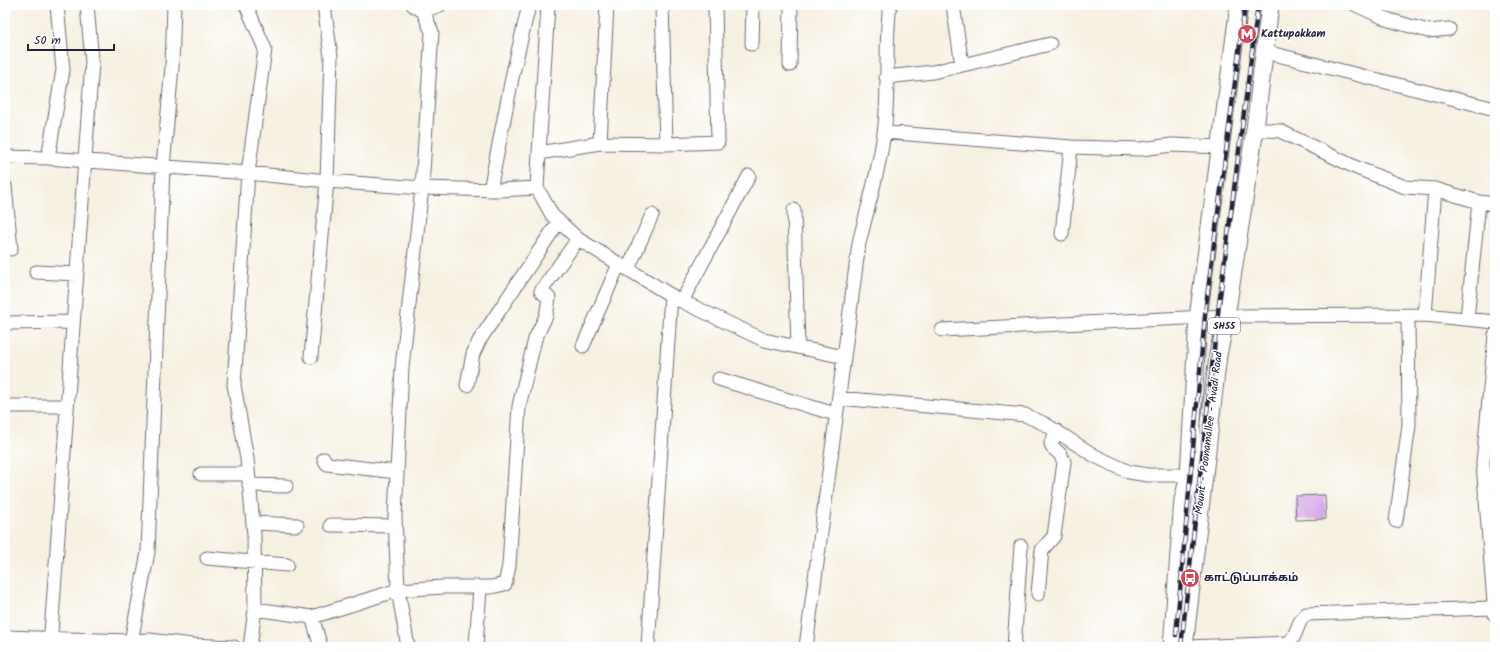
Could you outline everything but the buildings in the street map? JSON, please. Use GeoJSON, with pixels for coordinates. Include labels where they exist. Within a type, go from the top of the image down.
{"type":"FeatureCollection","features":[{"type":"Feature","properties":{"kind":"main road","name":"Mount - Poonamallee - Avadi Road"},"geometry":{"type":"LineString","coordinates":[[1184,647],[1196,475],[1198,318],[1239,5]]}},
{"type":"Feature","properties":{"kind":"main road","name":"Mount - Poonamallee - Avadi Road"},"geometry":{"type":"LineString","coordinates":[[1172,647],[1184,500],[1196,475],[1226,316],[1266,52],[1270,5]]}},
{"type":"Feature","properties":{"kind":"street"},"geometry":{"type":"LineString","coordinates":[[48,158],[63,70],[56,5]]}},
{"type":"Feature","properties":{"kind":"street"},"geometry":{"type":"LineString","coordinates":[[50,643],[92,62],[87,5]]}},
{"type":"Feature","properties":{"kind":"street"},"geometry":{"type":"LineString","coordinates":[[130,644],[148,552],[163,167],[172,67],[174,5]]}},
{"type":"Feature","properties":{"kind":"street"},"geometry":{"type":"LineString","coordinates":[[246,5],[265,49],[248,172],[234,385],[249,479],[253,523],[255,609],[250,647]]}},
{"type":"Feature","properties":{"kind":"street"},"geometry":{"type":"LineString","coordinates":[[311,358],[327,181],[331,57],[324,5]]}},
{"type":"Feature","properties":{"kind":"street"},"geometry":{"type":"LineString","coordinates":[[408,647],[398,590],[396,526],[397,472],[402,367],[422,188],[432,32],[418,8],[440,5]]}},
{"type":"Feature","properties":{"kind":"street"},"geometry":{"type":"LineString","coordinates":[[490,190],[513,73],[529,5]]}},
{"type":"Feature","properties":{"kind":"street"},"geometry":{"type":"LineString","coordinates":[[548,5],[537,188],[552,215],[578,239],[676,298],[764,340],[844,357]]}},
{"type":"Feature","properties":{"kind":"street"},"geometry":{"type":"LineString","coordinates":[[600,143],[607,5]]}},
{"type":"Feature","properties":{"kind":"street"},"geometry":{"type":"LineString","coordinates":[[662,5],[666,144]]}},
{"type":"Feature","properties":{"kind":"street"},"geometry":{"type":"LineString","coordinates":[[539,152],[600,143],[666,144],[718,142],[714,5]]}},
{"type":"Feature","properties":{"kind":"street"},"geometry":{"type":"LineString","coordinates":[[752,44],[753,5]]}},
{"type":"Feature","properties":{"kind":"street"},"geometry":{"type":"LineString","coordinates":[[790,65],[791,5]]}},
{"type":"Feature","properties":{"kind":"street"},"geometry":{"type":"LineString","coordinates":[[806,647],[835,414],[839,398],[859,243],[869,198],[877,177],[884,132],[887,26],[890,5]]}},
{"type":"Feature","properties":{"kind":"street"},"geometry":{"type":"LineString","coordinates":[[953,5],[962,65]]}},
{"type":"Feature","properties":{"kind":"street"},"geometry":{"type":"LineString","coordinates":[[1356,5],[1389,20],[1428,31],[1449,29]]}},
{"type":"Feature","properties":{"kind":"street"},"geometry":{"type":"LineString","coordinates":[[886,77],[918,74],[1050,44]]}},
{"type":"Feature","properties":{"kind":"street"},"geometry":{"type":"LineString","coordinates":[[1266,52],[1495,109]]}},
{"type":"Feature","properties":{"kind":"street"},"geometry":{"type":"LineString","coordinates":[[1255,129],[1280,131],[1357,168],[1405,187],[1435,189],[1479,202],[1495,204]]}},
{"type":"Feature","properties":{"kind":"street"},"geometry":{"type":"LineString","coordinates":[[884,132],[1071,147],[1141,149],[1172,145],[1221,147]]}},
{"type":"Feature","properties":{"kind":"street"},"geometry":{"type":"LineString","coordinates":[[1062,234],[1071,147]]}},
{"type":"Feature","properties":{"kind":"street"},"geometry":{"type":"LineString","coordinates":[[5,157],[48,158],[84,162],[248,172],[327,181],[422,188],[490,190],[537,188]]}},
{"type":"Feature","properties":{"kind":"street"},"geometry":{"type":"LineString","coordinates":[[648,647],[676,298],[749,176]]}},
{"type":"Feature","properties":{"kind":"street"},"geometry":{"type":"LineString","coordinates":[[5,186],[11,249]]}},
{"type":"Feature","properties":{"kind":"street"},"geometry":{"type":"LineString","coordinates":[[1425,315],[1435,189]]}},
{"type":"Feature","properties":{"kind":"street"},"geometry":{"type":"LineString","coordinates":[[1467,319],[1479,202]]}},
{"type":"Feature","properties":{"kind":"street"},"geometry":{"type":"LineString","coordinates":[[794,210],[798,347]]}},
{"type":"Feature","properties":{"kind":"street"},"geometry":{"type":"LineString","coordinates":[[584,346],[624,266],[652,215]]}},
{"type":"Feature","properties":{"kind":"street"},"geometry":{"type":"LineString","coordinates":[[467,385],[473,354],[479,341],[559,221]]}},
{"type":"Feature","properties":{"kind":"street"},"geometry":{"type":"LineString","coordinates":[[255,609],[312,617],[398,590],[443,587],[480,587],[505,584],[509,566],[519,406],[534,339],[546,316],[549,298],[541,291],[578,239]]}},
{"type":"Feature","properties":{"kind":"street"},"geometry":{"type":"LineString","coordinates":[[36,272],[76,274]]}},
{"type":"Feature","properties":{"kind":"street"},"geometry":{"type":"LineString","coordinates":[[942,330],[1226,316],[1425,315],[1495,322]]}},
{"type":"Feature","properties":{"kind":"street"},"geometry":{"type":"LineString","coordinates":[[1396,521],[1408,425],[1408,316]]}},
{"type":"Feature","properties":{"kind":"street"},"geometry":{"type":"LineString","coordinates":[[5,323],[73,322]]}},
{"type":"Feature","properties":{"kind":"street"},"geometry":{"type":"LineString","coordinates":[[1188,647],[1288,643],[1292,640],[1302,618],[1306,614],[1494,612],[1483,463],[1495,335]]}},
{"type":"Feature","properties":{"kind":"street"},"geometry":{"type":"LineString","coordinates":[[719,379],[835,414]]}},
{"type":"Feature","properties":{"kind":"street"},"geometry":{"type":"LineString","coordinates":[[839,398],[1025,415],[1057,431],[1095,456],[1129,472],[1148,475],[1196,475]]}},
{"type":"Feature","properties":{"kind":"street"},"geometry":{"type":"LineString","coordinates":[[5,406],[67,406]]}},
{"type":"Feature","properties":{"kind":"street"},"geometry":{"type":"LineString","coordinates":[[1038,594],[1042,550],[1054,536],[1064,462],[1060,454],[1052,447],[1051,443],[1057,431]]}},
{"type":"Feature","properties":{"kind":"street"},"geometry":{"type":"LineString","coordinates":[[324,459],[326,464],[397,472]]}},
{"type":"Feature","properties":{"kind":"street"},"geometry":{"type":"LineString","coordinates":[[201,474],[249,479],[286,486]]}},
{"type":"Feature","properties":{"kind":"street"},"geometry":{"type":"LineString","coordinates":[[253,523],[297,525]]}},
{"type":"Feature","properties":{"kind":"street"},"geometry":{"type":"LineString","coordinates":[[331,525],[396,526]]}},
{"type":"Feature","properties":{"kind":"street"},"geometry":{"type":"LineString","coordinates":[[1014,647],[1021,546]]}},
{"type":"Feature","properties":{"kind":"street"},"geometry":{"type":"LineString","coordinates":[[207,558],[255,563],[287,564]]}},
{"type":"Feature","properties":{"kind":"street"},"geometry":{"type":"LineString","coordinates":[[476,647],[480,587]]}},
{"type":"Feature","properties":{"kind":"street"},"geometry":{"type":"LineString","coordinates":[[312,617],[321,647]]}},
{"type":"Feature","properties":{"kind":"street"},"geometry":{"type":"LineString","coordinates":[[5,637],[50,643],[130,644],[149,640],[234,647]]}},
{"type":"Feature","properties":{"kind":"railway"},"geometry":{"type":"LineString","coordinates":[[1176,635],[1206,305],[1245,5]]}},
{"type":"Feature","properties":{"kind":"railway"},"geometry":{"type":"LineString","coordinates":[[1181,647],[1219,304],[1258,5]]}},
{"type":"Feature","properties":{"kind":"place","name":"Kattupakkam"},"geometry":{"type":"Point","coordinates":[1247,34]}},
{"type":"Feature","properties":{"kind":"place","name":"காட்டுப்பாக்கம்"},"geometry":{"type":"Point","coordinates":[1190,578]}}]}
